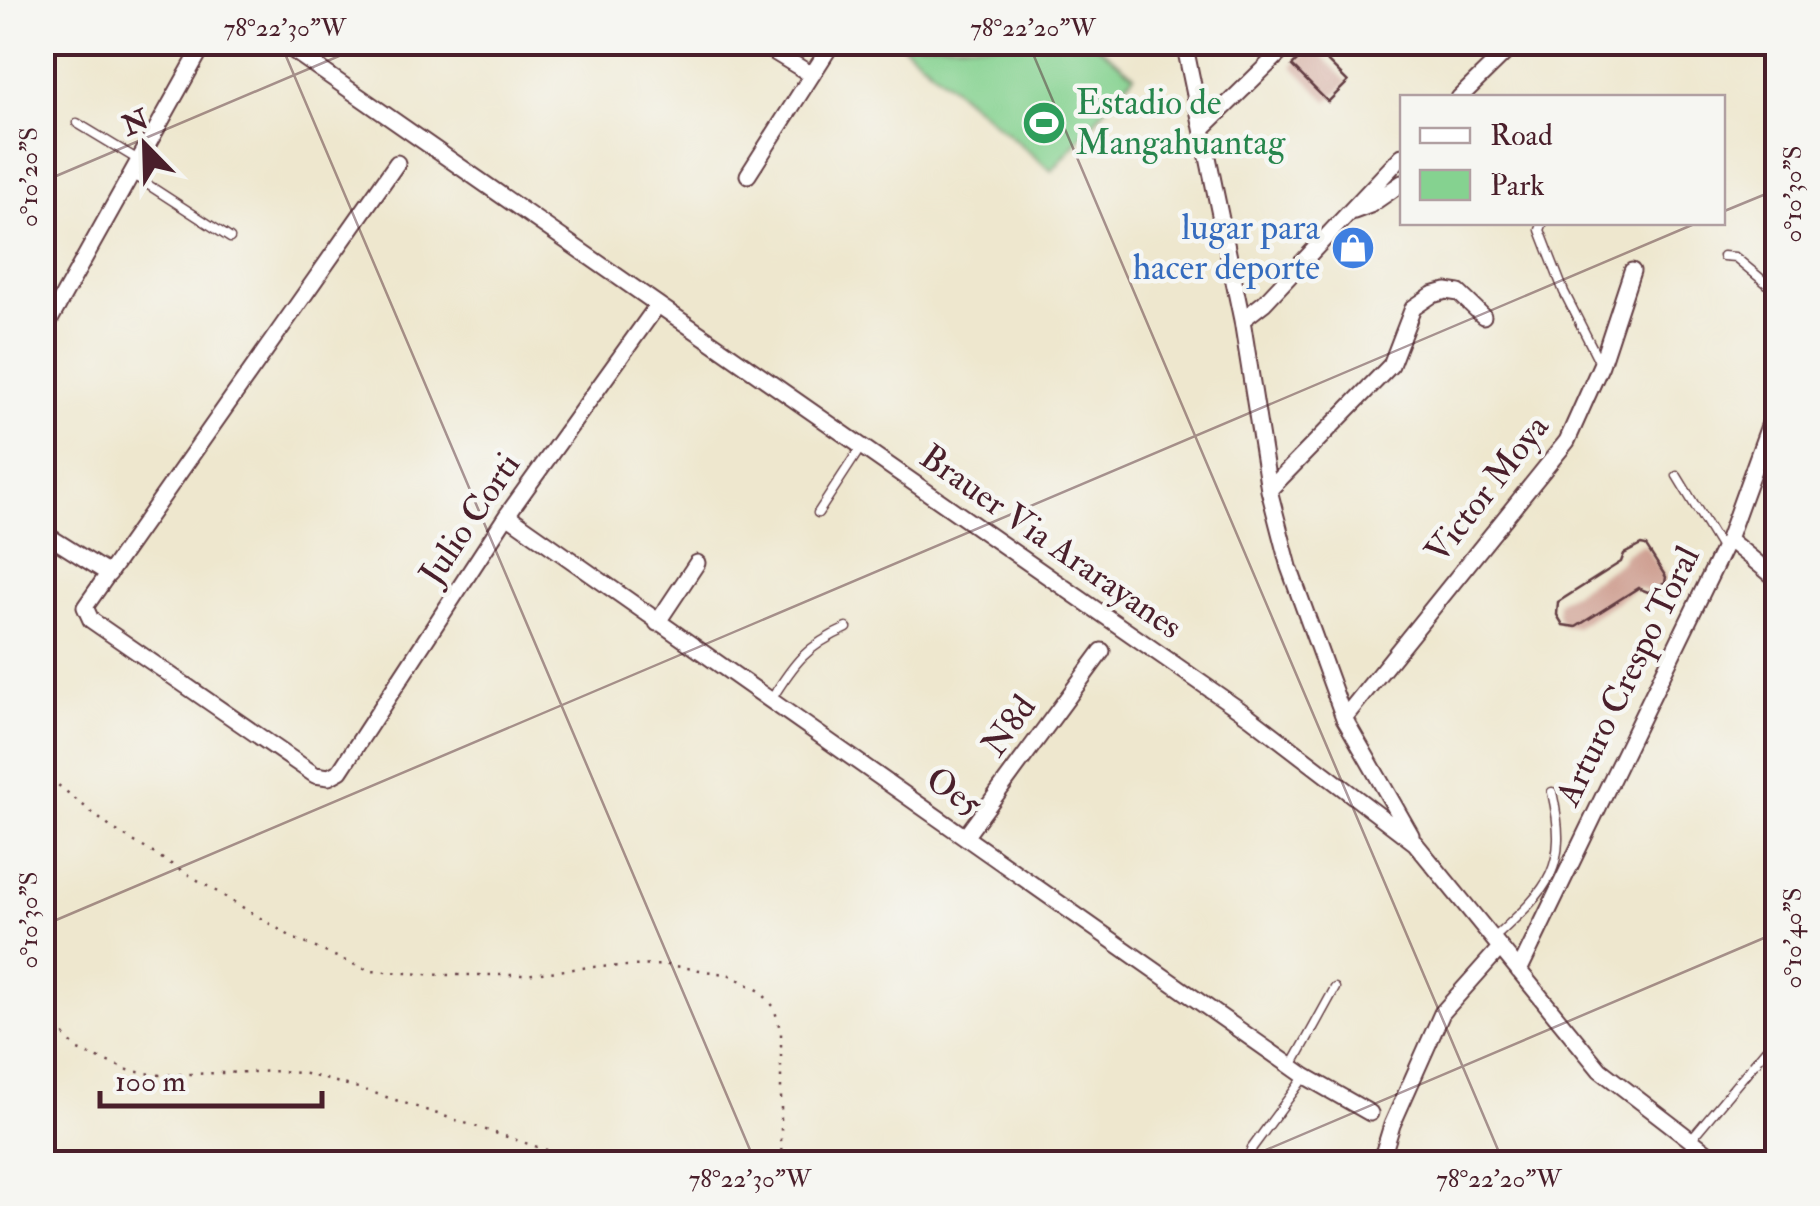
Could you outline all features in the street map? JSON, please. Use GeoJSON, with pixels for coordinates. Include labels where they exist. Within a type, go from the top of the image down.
{"type":"FeatureCollection","features":[{"type":"Feature","properties":{"kind":"street"},"geometry":{"type":"LineString","coordinates":[[42,334],[205,42]]}},
{"type":"Feature","properties":{"kind":"street","name":"Brauer Via Ararayanes"},"geometry":{"type":"LineString","coordinates":[[281,42],[1250,717],[1415,843],[1600,1070],[1722,1164]]}},
{"type":"Feature","properties":{"kind":"street"},"geometry":{"type":"LineString","coordinates":[[758,42],[812,75]]}},
{"type":"Feature","properties":{"kind":"street"},"geometry":{"type":"LineString","coordinates":[[748,176],[833,42]]}},
{"type":"Feature","properties":{"kind":"street"},"geometry":{"type":"LineString","coordinates":[[1184,42],[1242,320],[1270,490],[1298,599],[1344,718],[1415,843]]}},
{"type":"Feature","properties":{"kind":"street"},"geometry":{"type":"LineString","coordinates":[[1202,129],[1291,42]]}},
{"type":"Feature","properties":{"kind":"street"},"geometry":{"type":"LineString","coordinates":[[1462,95],[1516,42]]}},
{"type":"Feature","properties":{"kind":"street"},"geometry":{"type":"LineString","coordinates":[[1242,320],[1264,303],[1400,158]]}},
{"type":"Feature","properties":{"kind":"street"},"geometry":{"type":"LineString","coordinates":[[42,532],[109,574],[397,164]]}},
{"type":"Feature","properties":{"kind":"street"},"geometry":{"type":"LineString","coordinates":[[1350,212],[1370,205],[1400,183]]}},
{"type":"Feature","properties":{"kind":"street","name":"Victor Moya"},"geometry":{"type":"LineString","coordinates":[[1344,718],[1567,441],[1601,365],[1632,271]]}},
{"type":"Feature","properties":{"kind":"street"},"geometry":{"type":"LineString","coordinates":[[1270,490],[1390,365],[1412,308],[1446,291],[1459,293],[1483,316]]}},
{"type":"Feature","properties":{"kind":"street","name":"Julio Corti"},"geometry":{"type":"LineString","coordinates":[[109,574],[87,602],[87,617],[315,775],[330,777],[340,771],[507,514],[658,306]]}},
{"type":"Feature","properties":{"kind":"street","name":"Arturo Crespo Toral"},"geometry":{"type":"LineString","coordinates":[[1519,971],[1725,545],[1778,401]]}},
{"type":"Feature","properties":{"kind":"street","name":"Oe5"},"geometry":{"type":"LineString","coordinates":[[507,514],[1299,1071],[1370,1113]]}},
{"type":"Feature","properties":{"kind":"street"},"geometry":{"type":"LineString","coordinates":[[1725,545],[1778,580]]}},
{"type":"Feature","properties":{"kind":"street"},"geometry":{"type":"LineString","coordinates":[[657,623],[698,563]]}},
{"type":"Feature","properties":{"kind":"street","name":"N8d"},"geometry":{"type":"LineString","coordinates":[[965,837],[1102,652]]}},
{"type":"Feature","properties":{"kind":"street"},"geometry":{"type":"LineString","coordinates":[[1380,1164],[1392,1125],[1442,1013],[1497,943]]}},
{"type":"Feature","properties":{"kind":"lane"},"geometry":{"type":"LineString","coordinates":[[77,123],[230,238]]}},
{"type":"Feature","properties":{"kind":"lane"},"geometry":{"type":"LineString","coordinates":[[1542,225],[1540,230],[1564,292],[1601,365]]}},
{"type":"Feature","properties":{"kind":"lane"},"geometry":{"type":"LineString","coordinates":[[1723,256],[1735,257],[1778,293]]}},
{"type":"Feature","properties":{"kind":"lane"},"geometry":{"type":"LineString","coordinates":[[818,513],[862,447]]}},
{"type":"Feature","properties":{"kind":"lane"},"geometry":{"type":"LineString","coordinates":[[1677,476],[1725,545]]}},
{"type":"Feature","properties":{"kind":"lane"},"geometry":{"type":"LineString","coordinates":[[770,700],[796,660],[820,640],[847,628]]}},
{"type":"Feature","properties":{"kind":"lane"},"geometry":{"type":"LineString","coordinates":[[1497,943],[1541,894],[1550,878],[1559,822],[1552,792]]}},
{"type":"Feature","properties":{"kind":"lane"},"geometry":{"type":"LineString","coordinates":[[1246,1164],[1299,1071],[1335,988]]}},
{"type":"Feature","properties":{"kind":"lane"},"geometry":{"type":"LineString","coordinates":[[1690,1140],[1778,1035]]}},
{"type":"Feature","properties":{"kind":"path"},"geometry":{"type":"LineString","coordinates":[[42,772],[110,827],[295,939],[369,970],[443,976],[524,975],[590,967],[669,965],[730,975],[760,991],[774,1007],[781,1033],[780,1140],[784,1164]]}},
{"type":"Feature","properties":{"kind":"path"},"geometry":{"type":"LineString","coordinates":[[42,1012],[78,1050],[131,1071],[160,1075],[282,1070],[306,1074],[588,1164]]}},
{"type":"Feature","properties":{"kind":"green space","name":"Estadio de Mangahuantag"},"geometry":{"type":"Polygon","coordinates":[[[900,43],[1094,43],[1134,75],[1052,171],[900,43]]]}},
{"type":"Feature","properties":{"kind":"building"},"geometry":{"type":"Polygon","coordinates":[[[1312,46],[1348,82],[1328,102],[1292,66],[1312,46]]]}},
{"type":"Feature","properties":{"kind":"building"},"geometry":{"type":"Polygon","coordinates":[[[1641,545],[1646,546],[1666,577],[1665,583],[1648,592],[1638,588],[1576,627],[1563,625],[1557,615],[1558,602],[1641,545]]]}},
{"type":"Feature","properties":{"kind":"place","name":"Estadio de Mangahuantag"},"geometry":{"type":"Point","coordinates":[1044,123]}},
{"type":"Feature","properties":{"kind":"place","name":"lugar para hacer deporte"},"geometry":{"type":"Point","coordinates":[1353,248]}}]}
